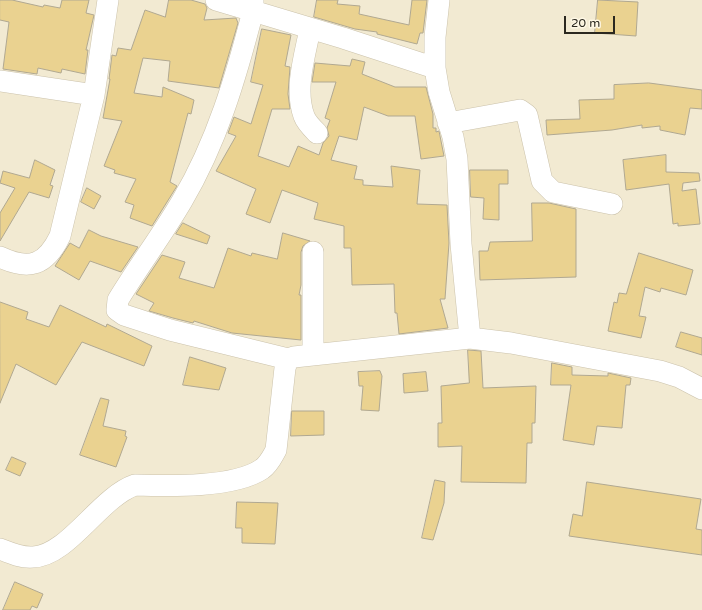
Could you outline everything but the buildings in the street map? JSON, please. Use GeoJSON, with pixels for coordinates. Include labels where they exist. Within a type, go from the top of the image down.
{"type":"FeatureCollection","features":[{"type":"Feature","properties":{"kind":"street"},"geometry":{"type":"LineString","coordinates":[[0,257],[12,262],[26,264],[37,263],[45,259],[54,248],[66,216],[94,95],[108,0]]}},
{"type":"Feature","properties":{"kind":"street"},"geometry":{"type":"LineString","coordinates":[[216,0],[253,6],[310,29],[434,68]]}},
{"type":"Feature","properties":{"kind":"street"},"geometry":{"type":"LineString","coordinates":[[439,0],[435,37],[434,68],[457,159],[461,244],[470,338]]}},
{"type":"Feature","properties":{"kind":"street"},"geometry":{"type":"LineString","coordinates":[[253,6],[230,95],[204,159],[182,201],[118,300],[117,310],[124,315],[170,330],[288,359],[294,357],[470,338],[511,343],[660,371],[679,377],[702,389]]}},
{"type":"Feature","properties":{"kind":"street"},"geometry":{"type":"LineString","coordinates":[[310,29],[301,78],[301,99],[304,117],[317,133]]}},
{"type":"Feature","properties":{"kind":"street"},"geometry":{"type":"LineString","coordinates":[[0,81],[94,95]]}},
{"type":"Feature","properties":{"kind":"street"},"geometry":{"type":"LineString","coordinates":[[448,123],[520,110],[527,115],[542,181],[546,187],[553,192],[612,204]]}},
{"type":"Feature","properties":{"kind":"street"},"geometry":{"type":"LineString","coordinates":[[313,252],[313,355]]}},
{"type":"Feature","properties":{"kind":"street"},"geometry":{"type":"LineString","coordinates":[[0,549],[16,555],[34,558],[47,553],[68,540],[115,495],[135,484],[202,484],[239,479],[263,468],[271,460],[276,450],[285,368],[288,359]]}}]}
